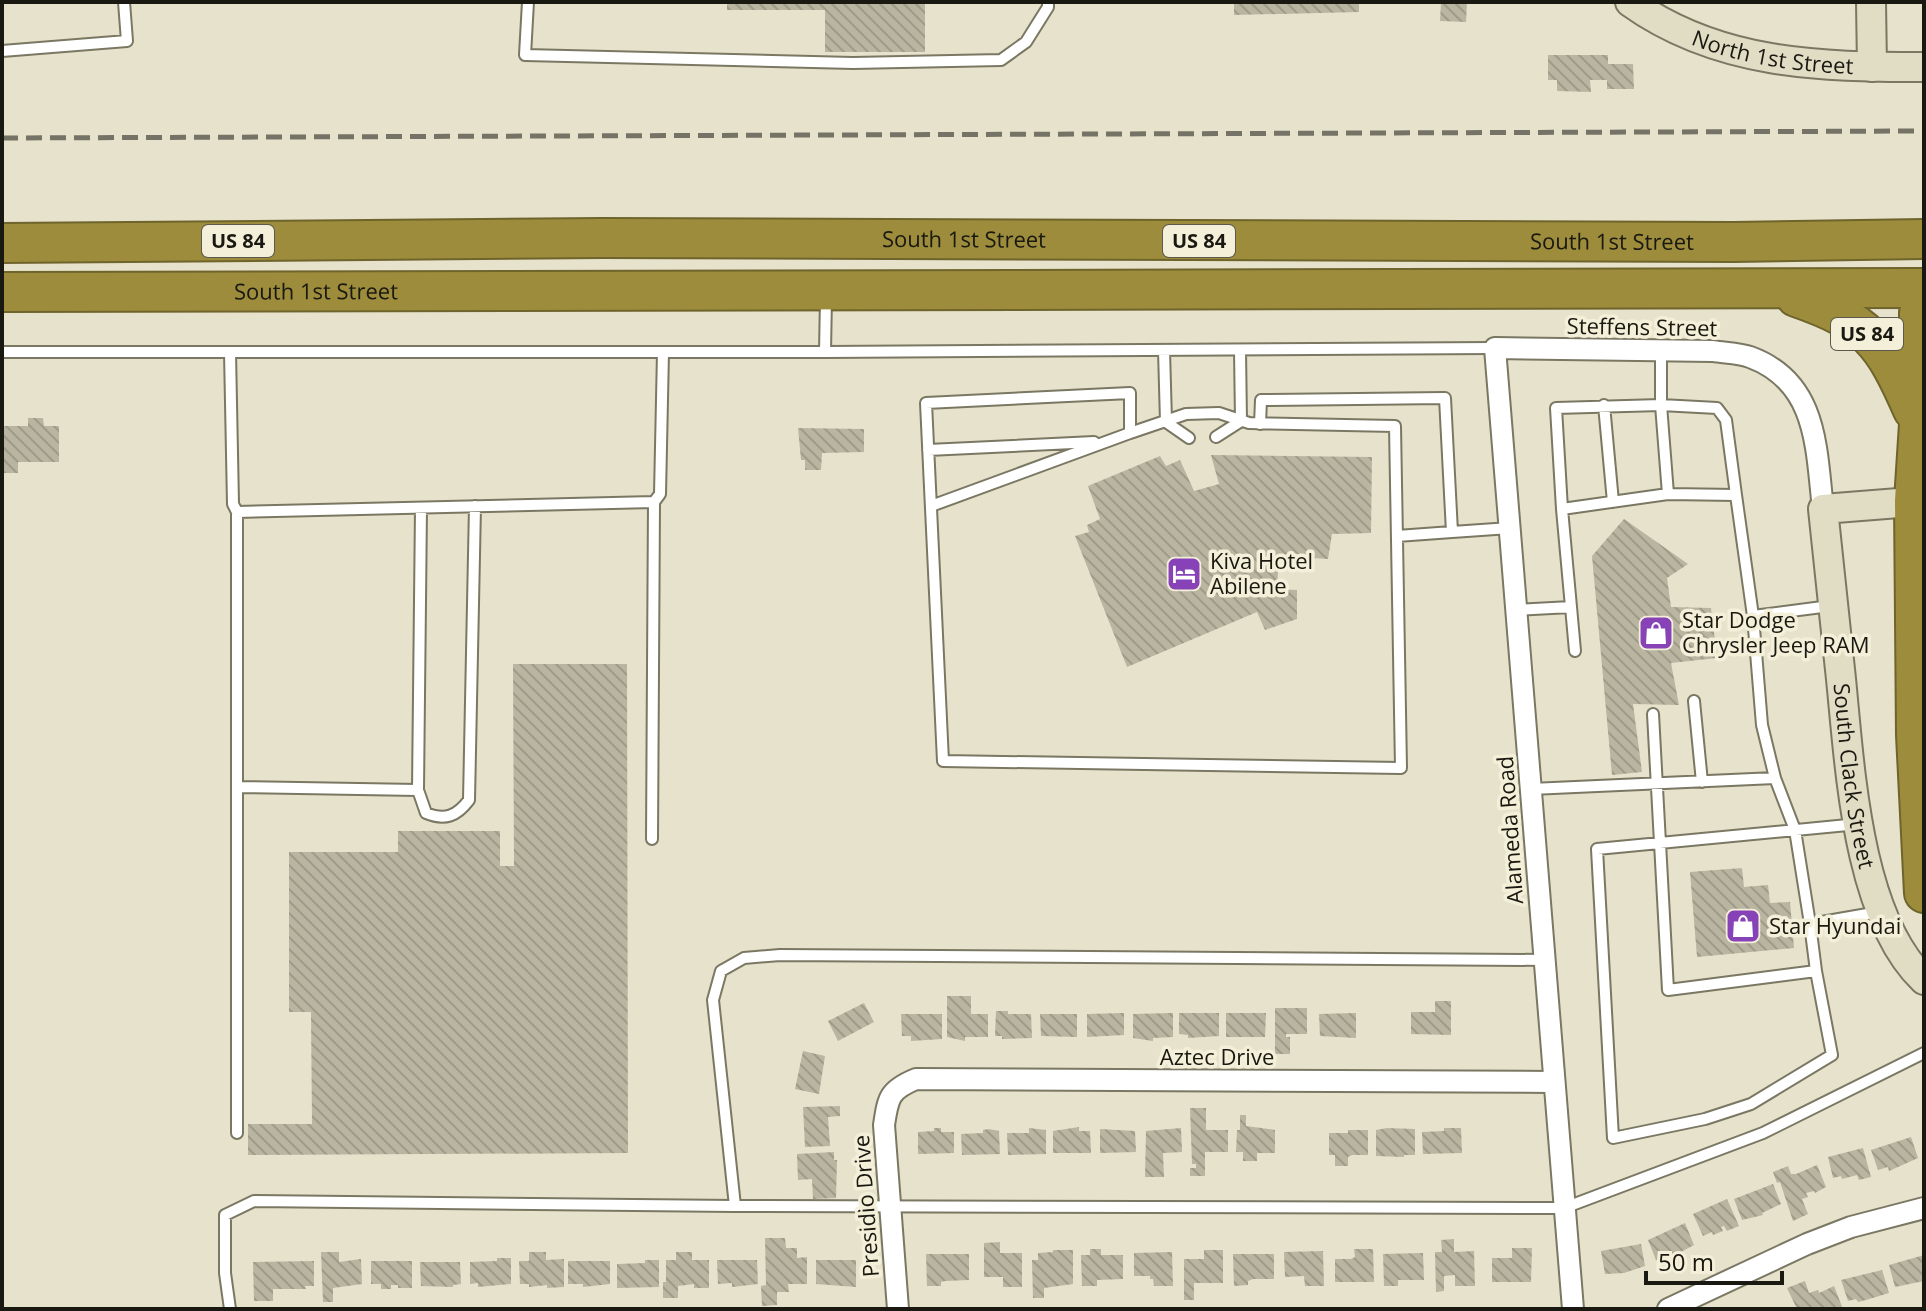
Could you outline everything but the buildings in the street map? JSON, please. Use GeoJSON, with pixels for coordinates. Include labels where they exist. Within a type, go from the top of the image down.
{"type":"FeatureCollection","features":[{"type":"Feature","properties":{"kind":"highway","name":"South 1st Street"},"geometry":{"type":"LineString","coordinates":[[2,243],[603,238],[1733,242],[1924,239]]}},
{"type":"Feature","properties":{"kind":"highway"},"geometry":{"type":"LineString","coordinates":[[824,240],[826,291]]}},
{"type":"Feature","properties":{"kind":"highway"},"geometry":{"type":"LineString","coordinates":[[1733,242],[1868,256],[1894,263],[1924,286]]}},
{"type":"Feature","properties":{"kind":"highway","name":"South 1st Street"},"geometry":{"type":"LineString","coordinates":[[2,292],[1775,289],[1924,286]]}},
{"type":"Feature","properties":{"kind":"highway","name":"US 84"},"geometry":{"type":"LineString","coordinates":[[1775,289],[1847,317],[1874,340],[1891,361],[1919,424],[1916,735],[1924,893]]}},
{"type":"Feature","properties":{"kind":"highway"},"geometry":{"type":"LineString","coordinates":[[1919,424],[1919,313],[1924,298]]}},
{"type":"Feature","properties":{"kind":"main road","name":"North 1st Street"},"geometry":{"type":"LineString","coordinates":[[1630,2],[1651,17],[1734,52],[1792,63],[1924,67]]}},
{"type":"Feature","properties":{"kind":"main road"},"geometry":{"type":"LineString","coordinates":[[1871,2],[1872,67]]}},
{"type":"Feature","properties":{"kind":"main road"},"geometry":{"type":"LineString","coordinates":[[1823,509],[1919,501]]}},
{"type":"Feature","properties":{"kind":"main road","name":"South Clack Street"},"geometry":{"type":"LineString","coordinates":[[1823,509],[1860,824],[1869,876],[1881,911],[1908,965],[1924,980]]}},
{"type":"Feature","properties":{"kind":"street","name":"Steffens Street"},"geometry":{"type":"LineString","coordinates":[[1495,348],[1713,351],[1749,357],[1779,372],[1802,396],[1811,419],[1823,509]]}},
{"type":"Feature","properties":{"kind":"street","name":"Alameda Road"},"geometry":{"type":"LineString","coordinates":[[1495,348],[1573,1309]]}},
{"type":"Feature","properties":{"kind":"street","name":"Aztec Drive"},"geometry":{"type":"LineString","coordinates":[[887,1099],[900,1086],[916,1079],[1553,1082]]}},
{"type":"Feature","properties":{"kind":"street","name":"Presidio Drive"},"geometry":{"type":"LineString","coordinates":[[887,1099],[884,1125],[898,1309]]}},
{"type":"Feature","properties":{"kind":"street"},"geometry":{"type":"LineString","coordinates":[[1668,1309],[1829,1235],[1924,1208]]}},
{"type":"Feature","properties":{"kind":"lane"},"geometry":{"type":"LineString","coordinates":[[2,51],[127,41],[124,2]]}},
{"type":"Feature","properties":{"kind":"lane"},"geometry":{"type":"LineString","coordinates":[[528,2],[525,55],[853,63],[1001,60],[1026,42],[1048,7],[1048,2]]}},
{"type":"Feature","properties":{"kind":"lane"},"geometry":{"type":"LineString","coordinates":[[825,352],[826,291]]}},
{"type":"Feature","properties":{"kind":"lane"},"geometry":{"type":"LineString","coordinates":[[2,352],[1495,348]]}},
{"type":"Feature","properties":{"kind":"lane"},"geometry":{"type":"LineString","coordinates":[[1164,350],[1166,422]]}},
{"type":"Feature","properties":{"kind":"lane"},"geometry":{"type":"LineString","coordinates":[[1240,350],[1241,421]]}},
{"type":"Feature","properties":{"kind":"lane"},"geometry":{"type":"LineString","coordinates":[[1661,350],[1661,405],[1668,494]]}},
{"type":"Feature","properties":{"kind":"lane"},"geometry":{"type":"LineString","coordinates":[[230,352],[233,504],[237,512],[237,1133]]}},
{"type":"Feature","properties":{"kind":"lane"},"geometry":{"type":"LineString","coordinates":[[652,839],[654,502],[660,494],[663,352]]}},
{"type":"Feature","properties":{"kind":"lane"},"geometry":{"type":"LineString","coordinates":[[931,506],[1186,414],[1219,413],[1260,424],[1395,426],[1401,768],[943,761],[926,403],[1130,393],[1130,433]]}},
{"type":"Feature","properties":{"kind":"lane"},"geometry":{"type":"LineString","coordinates":[[1260,424],[1261,400],[1445,398],[1452,532]]}},
{"type":"Feature","properties":{"kind":"lane"},"geometry":{"type":"LineString","coordinates":[[1604,405],[1613,502]]}},
{"type":"Feature","properties":{"kind":"lane"},"geometry":{"type":"LineString","coordinates":[[1575,651],[1556,408],[1604,405],[1717,408],[1726,420],[1753,616],[1762,725],[1775,778],[1795,830],[1832,1055],[1751,1104],[1705,1119],[1613,1138],[1597,849],[1661,844],[1795,830],[1860,824]]}},
{"type":"Feature","properties":{"kind":"lane"},"geometry":{"type":"LineString","coordinates":[[1216,437],[1241,421]]}},
{"type":"Feature","properties":{"kind":"lane"},"geometry":{"type":"LineString","coordinates":[[1166,422],[1189,438]]}},
{"type":"Feature","properties":{"kind":"lane"},"geometry":{"type":"LineString","coordinates":[[928,450],[1107,442]]}},
{"type":"Feature","properties":{"kind":"lane"},"geometry":{"type":"LineString","coordinates":[[1562,509],[1668,494],[1736,495]]}},
{"type":"Feature","properties":{"kind":"lane"},"geometry":{"type":"LineString","coordinates":[[237,512],[654,502]]}},
{"type":"Feature","properties":{"kind":"lane"},"geometry":{"type":"LineString","coordinates":[[421,508],[418,790],[426,813],[436,818],[452,816],[461,811],[469,800],[475,506]]}},
{"type":"Feature","properties":{"kind":"lane"},"geometry":{"type":"LineString","coordinates":[[1397,536],[1510,528]]}},
{"type":"Feature","properties":{"kind":"lane"},"geometry":{"type":"LineString","coordinates":[[1753,616],[1833,605]]}},
{"type":"Feature","properties":{"kind":"lane"},"geometry":{"type":"LineString","coordinates":[[1517,610],[1571,607]]}},
{"type":"Feature","properties":{"kind":"lane"},"geometry":{"type":"LineString","coordinates":[[1694,701],[1702,782]]}},
{"type":"Feature","properties":{"kind":"lane"},"geometry":{"type":"LineString","coordinates":[[1653,714],[1668,990],[1816,971]]}},
{"type":"Feature","properties":{"kind":"lane"},"geometry":{"type":"LineString","coordinates":[[1531,789],[1775,778]]}},
{"type":"Feature","properties":{"kind":"lane"},"geometry":{"type":"LineString","coordinates":[[237,787],[418,790]]}},
{"type":"Feature","properties":{"kind":"lane"},"geometry":{"type":"LineString","coordinates":[[1810,924],[1881,911]]}},
{"type":"Feature","properties":{"kind":"lane"},"geometry":{"type":"LineString","coordinates":[[735,1206],[713,1000],[721,971],[744,958],[795,955],[1544,960]]}},
{"type":"Feature","properties":{"kind":"lane"},"geometry":{"type":"LineString","coordinates":[[230,1309],[225,1273],[225,1215],[254,1201],[735,1206],[1564,1208],[1763,1133],[1924,1053]]}},
{"type":"Feature","properties":{"kind":"railway"},"geometry":{"type":"LineString","coordinates":[[2,138],[1924,131]]}},
{"type":"Feature","properties":{"kind":"place","name":"Kiva Hotel Abilene"},"geometry":{"type":"Point","coordinates":[1184,574]}},
{"type":"Feature","properties":{"kind":"place","name":"Star Dodge Chrysler Jeep RAM"},"geometry":{"type":"Point","coordinates":[1656,633]}},
{"type":"Feature","properties":{"kind":"place","name":"Star Hyundai"},"geometry":{"type":"Point","coordinates":[1743,926]}}]}
